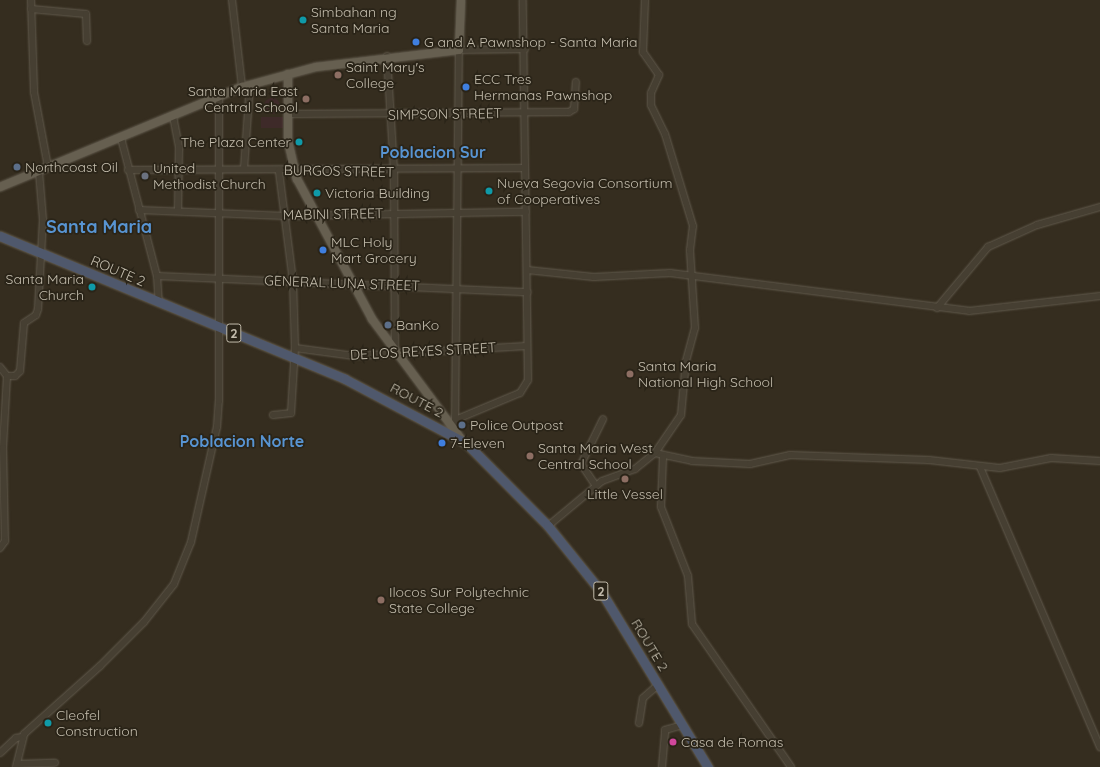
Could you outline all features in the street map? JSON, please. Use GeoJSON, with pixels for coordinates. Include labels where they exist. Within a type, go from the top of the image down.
{"type":"FeatureCollection","features":[{"type":"Feature","properties":{"kind":"highway","name":"ROUTE 2"},"geometry":{"type":"LineString","coordinates":[[0,236],[159,304],[221,328],[294,353],[378,395],[462,440],[486,459],[548,526],[602,593],[708,767]]}},
{"type":"Feature","properties":{"kind":"main road"},"geometry":{"type":"LineString","coordinates":[[0,187],[246,86],[288,74],[387,56],[459,50],[461,0]]}},
{"type":"Feature","properties":{"kind":"main road"},"geometry":{"type":"LineString","coordinates":[[288,74],[288,114],[293,170],[351,282],[396,351],[455,424],[462,440]]}},
{"type":"Feature","properties":{"kind":"street"},"geometry":{"type":"LineString","coordinates":[[31,0],[34,92],[48,167]]}},
{"type":"Feature","properties":{"kind":"street"},"geometry":{"type":"LineString","coordinates":[[232,0],[246,86],[244,169]]}},
{"type":"Feature","properties":{"kind":"street"},"geometry":{"type":"LineString","coordinates":[[523,0],[524,49],[524,112],[526,212],[526,270],[528,292],[528,380],[524,390],[455,424],[459,170],[459,50],[524,49]]}},
{"type":"Feature","properties":{"kind":"street"},"geometry":{"type":"LineString","coordinates":[[548,526],[596,486],[635,469],[655,453],[682,415],[686,361],[695,328],[691,216],[665,134],[651,105],[651,93],[659,73],[642,52],[645,0]]}},
{"type":"Feature","properties":{"kind":"street"},"geometry":{"type":"LineString","coordinates":[[31,10],[86,14],[87,42]]}},
{"type":"Feature","properties":{"kind":"street"},"geometry":{"type":"LineString","coordinates":[[387,56],[394,172],[393,213],[396,351]]}},
{"type":"Feature","properties":{"kind":"street","name":"SIMPSON STREET"},"geometry":{"type":"LineString","coordinates":[[288,114],[390,115],[572,111],[576,82]]}},
{"type":"Feature","properties":{"kind":"street"},"geometry":{"type":"LineString","coordinates":[[0,753],[16,738],[22,737],[119,648],[167,592],[182,569],[191,542],[217,426],[222,278],[219,96]]}},
{"type":"Feature","properties":{"kind":"street"},"geometry":{"type":"LineString","coordinates":[[173,116],[180,171],[178,211]]}},
{"type":"Feature","properties":{"kind":"street"},"geometry":{"type":"LineString","coordinates":[[122,138],[128,170],[157,276],[159,304]]}},
{"type":"Feature","properties":{"kind":"street","name":"BURGOS STREET"},"geometry":{"type":"LineString","coordinates":[[128,170],[221,171],[244,169],[279,171],[394,172],[525,168]]}},
{"type":"Feature","properties":{"kind":"street"},"geometry":{"type":"LineString","coordinates":[[7,376],[18,375],[22,366],[24,323],[37,313],[42,254],[43,200],[39,171]]}},
{"type":"Feature","properties":{"kind":"street"},"geometry":{"type":"LineString","coordinates":[[273,415],[291,413],[294,353],[294,281],[279,171]]}},
{"type":"Feature","properties":{"kind":"street"},"geometry":{"type":"LineString","coordinates":[[937,308],[988,247],[1037,225],[1100,207]]}},
{"type":"Feature","properties":{"kind":"street","name":"MABINI STREET"},"geometry":{"type":"LineString","coordinates":[[140,210],[286,216],[315,214],[526,212]]}},
{"type":"Feature","properties":{"kind":"street"},"geometry":{"type":"LineString","coordinates":[[526,270],[594,277],[693,275],[937,308],[989,310],[1100,296]]}},
{"type":"Feature","properties":{"kind":"street","name":"GENERAL LUNA STREET"},"geometry":{"type":"LineString","coordinates":[[157,276],[351,282],[528,292]]}},
{"type":"Feature","properties":{"kind":"street","name":"DE LOS REYES STREET"},"geometry":{"type":"LineString","coordinates":[[294,353],[354,356],[396,351],[528,346]]}},
{"type":"Feature","properties":{"kind":"street"},"geometry":{"type":"LineString","coordinates":[[0,367],[7,376],[2,441],[5,541],[0,548]]}},
{"type":"Feature","properties":{"kind":"street"},"geometry":{"type":"LineString","coordinates":[[596,486],[581,464],[603,419]]}},
{"type":"Feature","properties":{"kind":"street"},"geometry":{"type":"LineString","coordinates":[[655,453],[663,457],[750,464],[779,457],[823,455],[930,460],[980,467],[1013,466],[1051,458],[1100,461]]}},
{"type":"Feature","properties":{"kind":"street"},"geometry":{"type":"LineString","coordinates":[[663,457],[661,507],[688,576],[692,624],[791,767]]}},
{"type":"Feature","properties":{"kind":"street"},"geometry":{"type":"LineString","coordinates":[[980,467],[1100,746]]}},
{"type":"Feature","properties":{"kind":"street"},"geometry":{"type":"LineString","coordinates":[[639,722],[643,698],[658,685]]}},
{"type":"Feature","properties":{"kind":"street"},"geometry":{"type":"LineString","coordinates":[[662,767],[665,730],[682,725]]}},
{"type":"Feature","properties":{"kind":"street"},"geometry":{"type":"LineString","coordinates":[[22,737],[16,766],[55,763]]}},
{"type":"Feature","properties":{"kind":"shaded area"},"geometry":{"type":"Polygon","coordinates":[[[269,98],[275,98],[280,103],[278,112],[275,114],[269,114],[264,109],[264,103],[269,98]]]}},
{"type":"Feature","properties":{"kind":"shaded area"},"geometry":{"type":"Polygon","coordinates":[[[261,117],[283,117],[283,128],[261,128],[261,117]]]}},
{"type":"Feature","properties":{"kind":"place","name":"Simbahan ng Santa Maria"},"geometry":{"type":"Point","coordinates":[303,20]}},
{"type":"Feature","properties":{"kind":"place","name":"G and A Pawnshop - Santa Maria"},"geometry":{"type":"Point","coordinates":[416,42]}},
{"type":"Feature","properties":{"kind":"place","name":"Saint Mary's College"},"geometry":{"type":"Point","coordinates":[338,75]}},
{"type":"Feature","properties":{"kind":"place","name":"ECC Tres Hermanas Pawnshop"},"geometry":{"type":"Point","coordinates":[466,87]}},
{"type":"Feature","properties":{"kind":"place","name":"Santa Maria East Central School"},"geometry":{"type":"Point","coordinates":[306,99]}},
{"type":"Feature","properties":{"kind":"place","name":"The Plaza Center"},"geometry":{"type":"Point","coordinates":[299,142]}},
{"type":"Feature","properties":{"kind":"place","name":"Northcoast Oil"},"geometry":{"type":"Point","coordinates":[17,167]}},
{"type":"Feature","properties":{"kind":"place","name":"United Methodist Church"},"geometry":{"type":"Point","coordinates":[145,176]}},
{"type":"Feature","properties":{"kind":"place","name":"Nueva Segovia Consortium of Cooperatives"},"geometry":{"type":"Point","coordinates":[489,191]}},
{"type":"Feature","properties":{"kind":"place","name":"Victoria Building"},"geometry":{"type":"Point","coordinates":[317,193]}},
{"type":"Feature","properties":{"kind":"place","name":"MLC Holy Mart Grocery"},"geometry":{"type":"Point","coordinates":[323,250]}},
{"type":"Feature","properties":{"kind":"place","name":"Santa Maria Church"},"geometry":{"type":"Point","coordinates":[92,287]}},
{"type":"Feature","properties":{"kind":"place","name":"BanKo"},"geometry":{"type":"Point","coordinates":[388,325]}},
{"type":"Feature","properties":{"kind":"place","name":"Santa Maria National High School"},"geometry":{"type":"Point","coordinates":[630,374]}},
{"type":"Feature","properties":{"kind":"place","name":"Police Outpost"},"geometry":{"type":"Point","coordinates":[462,425]}},
{"type":"Feature","properties":{"kind":"place","name":"7-Eleven"},"geometry":{"type":"Point","coordinates":[442,443]}},
{"type":"Feature","properties":{"kind":"place","name":"Santa Maria West Central School"},"geometry":{"type":"Point","coordinates":[530,456]}},
{"type":"Feature","properties":{"kind":"place","name":"Little Vessel"},"geometry":{"type":"Point","coordinates":[625,479]}},
{"type":"Feature","properties":{"kind":"place","name":"Ilocos Sur Polytechnic State College"},"geometry":{"type":"Point","coordinates":[381,600]}},
{"type":"Feature","properties":{"kind":"place","name":"Cleofel Construction"},"geometry":{"type":"Point","coordinates":[48,723]}},
{"type":"Feature","properties":{"kind":"place","name":"Casa de Romas"},"geometry":{"type":"Point","coordinates":[673,742]}},
{"type":"Feature","properties":{"kind":"district","name":"Poblacion Sur"},"geometry":{"type":"Point","coordinates":[433,152]}},
{"type":"Feature","properties":{"kind":"district","name":"Santa Maria"},"geometry":{"type":"Point","coordinates":[99,227]}},
{"type":"Feature","properties":{"kind":"district","name":"Poblacion Norte"},"geometry":{"type":"Point","coordinates":[242,441]}}]}
